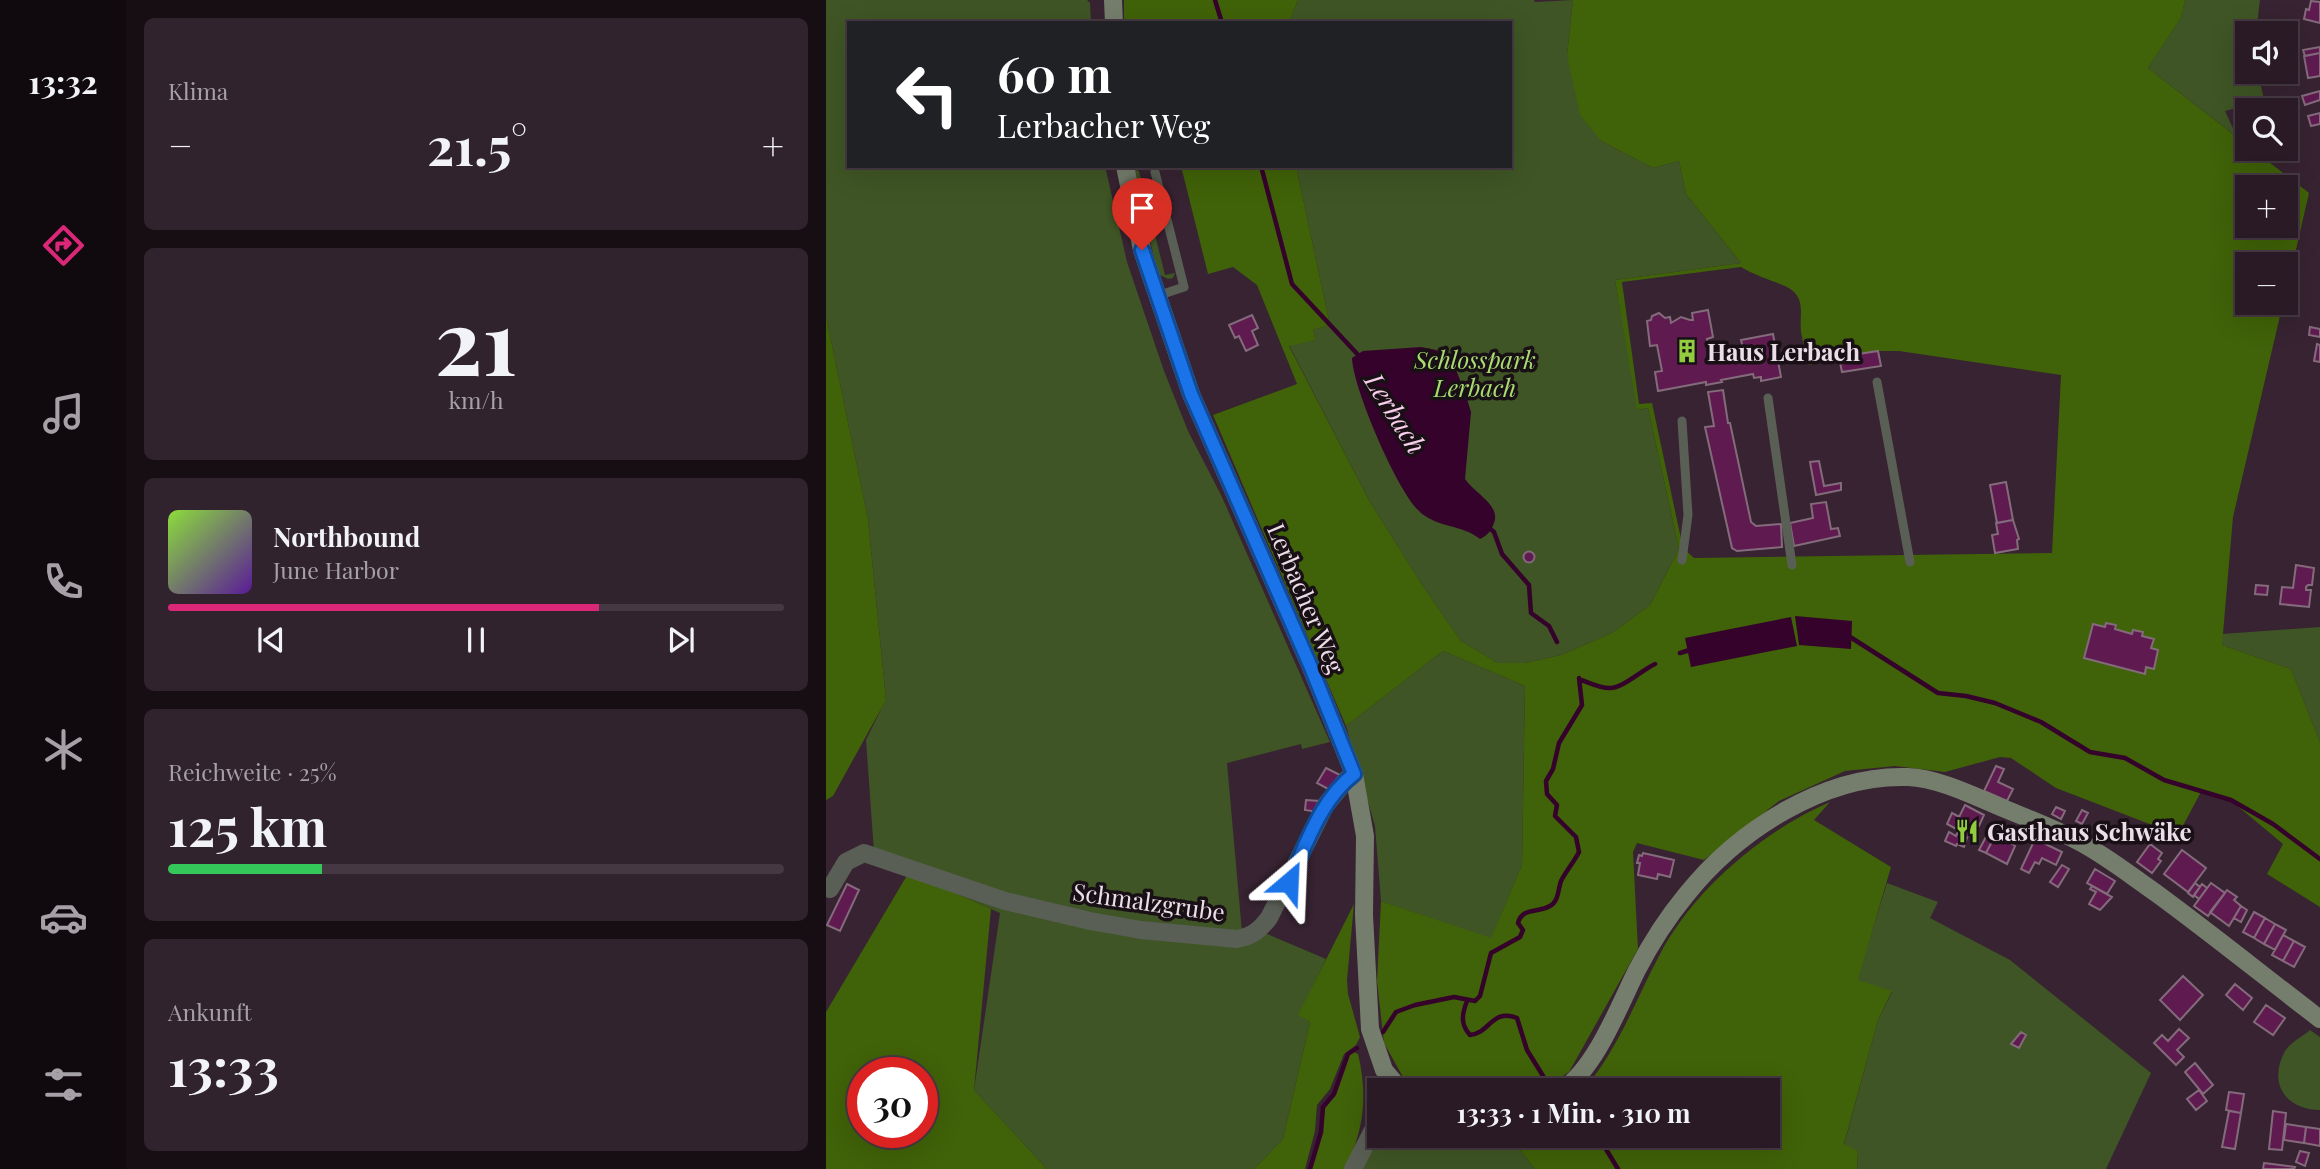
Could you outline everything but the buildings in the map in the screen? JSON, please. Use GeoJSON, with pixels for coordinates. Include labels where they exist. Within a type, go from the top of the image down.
{"type":"FeatureCollection","features":[{"type":"Feature","properties":{"kind":"street"},"geometry":{"type":"LineString","coordinates":[[1113,0],[1114,21]]}},
{"type":"Feature","properties":{"kind":"street","name":"Lerbacher Weg"},"geometry":{"type":"LineString","coordinates":[[1125,168],[1142,250],[1191,394],[1310,665],[1354,774],[1365,836],[1364,915],[1370,1029],[1384,1070],[1390,1078]]}},
{"type":"Feature","properties":{"kind":"street","name":"Schmalzgrube"},"geometry":{"type":"LineString","coordinates":[[830,889],[846,862],[864,853],[1005,901],[1090,921],[1141,930],[1237,939],[1247,937],[1258,932],[1269,918],[1325,807],[1354,774]]}},
{"type":"Feature","properties":{"kind":"street"},"geometry":{"type":"LineString","coordinates":[[1577,1078],[1604,1037],[1638,967],[1663,924],[1717,861],[1798,802],[1862,779],[1910,777],[1958,789],[2077,840],[2197,923],[2320,1019]]}},
{"type":"Feature","properties":{"kind":"street"},"geometry":{"type":"LineString","coordinates":[[1353,1169],[1367,1142]]}},
{"type":"Feature","properties":{"kind":"lane"},"geometry":{"type":"LineString","coordinates":[[1155,172],[1184,287],[1157,296]]}},
{"type":"Feature","properties":{"kind":"lane"},"geometry":{"type":"LineString","coordinates":[[1877,382],[1910,562]]}},
{"type":"Feature","properties":{"kind":"lane"},"geometry":{"type":"LineString","coordinates":[[1768,398],[1792,565]]}},
{"type":"Feature","properties":{"kind":"lane"},"geometry":{"type":"LineString","coordinates":[[1682,421],[1688,514],[1682,560]]}},
{"type":"Feature","properties":{"kind":"green space"},"geometry":{"type":"Polygon","coordinates":[[[826,0],[1087,0],[1090,3],[1091,21],[847,21],[847,168],[1105,168],[1127,262],[1164,371],[1188,431],[1222,497],[1330,742],[1302,749],[1301,744],[1227,763],[1242,932],[1138,926],[1003,895],[874,852],[866,740],[886,699],[868,519],[826,316],[826,0]]]}},
{"type":"Feature","properties":{"kind":"green space"},"geometry":{"type":"Polygon","coordinates":[[[1124,0],[1298,0],[1290,21],[1124,21],[1124,0]]]}},
{"type":"Feature","properties":{"kind":"green space","name":"Schlosspark Lerbach"},"geometry":{"type":"Polygon","coordinates":[[[1298,0],[1573,0],[1567,55],[1601,141],[1653,168],[1679,161],[1686,194],[1741,263],[1615,280],[1638,410],[1648,408],[1679,549],[1650,605],[1612,633],[1561,655],[1525,663],[1498,663],[1461,641],[1370,502],[1289,345],[1316,340],[1313,330],[1330,325],[1296,168],[1512,168],[1512,21],[1290,21],[1298,0]]]}},
{"type":"Feature","properties":{"kind":"green space"},"geometry":{"type":"Polygon","coordinates":[[[1573,0],[2185,0],[2181,18],[2148,68],[2235,136],[2235,161],[2268,161],[2286,175],[2235,175],[2235,238],[2298,238],[2298,185],[2309,193],[2295,252],[2235,252],[2235,315],[2280,315],[2233,517],[2222,645],[2291,669],[2320,742],[2320,907],[2267,874],[2283,844],[2234,803],[2202,790],[2178,835],[2056,788],[2011,758],[2000,757],[1945,772],[1895,766],[1845,771],[1779,801],[1704,860],[1637,843],[1633,852],[1638,949],[1569,1072],[1560,1078],[1403,1077],[1384,1043],[1377,981],[1381,901],[1491,938],[1522,865],[1525,686],[1443,651],[1346,726],[1213,415],[1297,384],[1257,285],[1233,267],[1208,274],[1182,168],[1296,168],[1330,325],[1313,330],[1316,340],[1289,346],[1370,502],[1461,641],[1498,663],[1525,663],[1561,655],[1612,633],[1650,605],[1679,549],[1648,408],[1637,410],[1615,280],[1741,263],[1686,194],[1679,161],[1653,168],[1601,141],[1580,115],[1567,55],[1573,0]],[[1741,267],[1622,282],[1639,404],[1652,403],[1683,548],[1694,558],[2052,553],[2061,375],[1899,351],[1878,351],[1808,365],[1801,332],[1800,301],[1787,287],[1741,267]]]}},
{"type":"Feature","properties":{"kind":"green space"},"geometry":{"type":"Polygon","coordinates":[[[2185,0],[2260,0],[2257,21],[2235,21],[2235,84],[2261,84],[2264,98],[2235,98],[2235,108],[2225,111],[2235,135],[2148,68],[2181,18],[2185,0]]]}},
{"type":"Feature","properties":{"kind":"green space"},"geometry":{"type":"Polygon","coordinates":[[[1133,169],[1139,171],[1165,275],[1175,273],[1173,278],[1168,279],[1158,274],[1133,169]]]}},
{"type":"Feature","properties":{"kind":"green space"},"geometry":{"type":"Polygon","coordinates":[[[826,316],[868,519],[886,700],[833,796],[826,800],[826,316]]]}},
{"type":"Feature","properties":{"kind":"green space"},"geometry":{"type":"Polygon","coordinates":[[[2320,627],[2320,742],[2291,669],[2222,645],[2222,634],[2320,627]]]}},
{"type":"Feature","properties":{"kind":"green space"},"geometry":{"type":"Polygon","coordinates":[[[1443,651],[1525,686],[1522,865],[1491,939],[1381,901],[1375,826],[1346,726],[1443,651]]]}},
{"type":"Feature","properties":{"kind":"green space"},"geometry":{"type":"Polygon","coordinates":[[[1830,802],[1814,820],[1891,867],[1858,980],[1892,991],[1878,1020],[1844,1144],[1858,1151],[1857,1169],[1535,1169],[1518,1148],[1780,1148],[1780,1078],[1593,1078],[1616,1043],[1659,956],[1690,908],[1732,865],[1805,814],[1830,802]]]}},
{"type":"Feature","properties":{"kind":"green space"},"geometry":{"type":"Polygon","coordinates":[[[909,872],[1085,925],[1265,933],[1326,959],[1299,1015],[1310,1022],[1283,1139],[1254,1169],[1047,1169],[974,1090],[1000,913],[909,872]]]}},
{"type":"Feature","properties":{"kind":"green space"},"geometry":{"type":"Polygon","coordinates":[[[909,872],[991,909],[974,1090],[1047,1169],[826,1169],[826,1012],[909,872]]]}},
{"type":"Feature","properties":{"kind":"green space"},"geometry":{"type":"Polygon","coordinates":[[[1887,883],[1938,902],[1930,918],[2010,960],[2151,1073],[2106,1169],[1857,1169],[1858,1151],[1844,1145],[1878,1020],[1892,992],[1857,980],[1887,883]]]}},
{"type":"Feature","properties":{"kind":"green space"},"geometry":{"type":"Polygon","coordinates":[[[1354,904],[1347,980],[1348,994],[1360,1037],[1356,1045],[1344,1054],[1330,1089],[1317,1105],[1315,1131],[1305,1169],[1254,1169],[1283,1139],[1310,1022],[1298,1015],[1354,904]]]}},
{"type":"Feature","properties":{"kind":"green space"},"geometry":{"type":"Polygon","coordinates":[[[2310,1030],[2320,1037],[2320,1110],[2297,1105],[2283,1092],[2279,1083],[2280,1062],[2285,1051],[2310,1030]]]}},
{"type":"Feature","properties":{"kind":"green space"},"geometry":{"type":"Polygon","coordinates":[[[1355,1049],[1361,1069],[1363,1098],[1360,1127],[1351,1155],[1345,1169],[1310,1169],[1321,1132],[1322,1109],[1335,1090],[1346,1056],[1355,1049]]]}},
{"type":"Feature","properties":{"kind":"green space"},"geometry":{"type":"Polygon","coordinates":[[[1368,1148],[1518,1148],[1535,1169],[1358,1169],[1368,1148]]]}},
{"type":"Feature","properties":{"kind":"water"},"geometry":{"type":"Polygon","coordinates":[[[1421,347],[1436,350],[1457,372],[1471,412],[1465,479],[1494,510],[1495,517],[1490,531],[1480,539],[1432,520],[1418,510],[1399,481],[1377,437],[1354,372],[1352,358],[1363,351],[1421,347]]]}},
{"type":"Feature","properties":{"kind":"water"},"geometry":{"type":"Polygon","coordinates":[[[1795,616],[1852,621],[1851,649],[1799,645],[1795,616]]]}},
{"type":"Feature","properties":{"kind":"water"},"geometry":{"type":"Polygon","coordinates":[[[1791,617],[1797,646],[1691,667],[1685,638],[1791,617]]]}},
{"type":"Feature","properties":{"kind":"waterway","name":"Lerbach"},"geometry":{"type":"LineString","coordinates":[[1215,0],[1221,21]]}},
{"type":"Feature","properties":{"kind":"waterway","name":"Lerbach"},"geometry":{"type":"LineString","coordinates":[[1262,168],[1292,284],[1361,358]]}},
{"type":"Feature","properties":{"kind":"waterway","name":"Lerbach"},"geometry":{"type":"LineString","coordinates":[[1487,526],[1494,532],[1502,554],[1529,585],[1531,613],[1549,626],[1557,642]]}},
{"type":"Feature","properties":{"kind":"waterway"},"geometry":{"type":"LineString","coordinates":[[1847,635],[1938,693],[1995,703],[2041,722],[2090,752],[2125,758],[2164,780],[2231,800],[2273,824],[2320,859]]}},
{"type":"Feature","properties":{"kind":"waterway"},"geometry":{"type":"LineString","coordinates":[[1680,653],[1693,649]]}},
{"type":"Feature","properties":{"kind":"waterway"},"geometry":{"type":"LineString","coordinates":[[1581,680],[1614,688],[1655,664]]}},
{"type":"Feature","properties":{"kind":"waterway","name":"Lerbach"},"geometry":{"type":"LineString","coordinates":[[1383,1032],[1396,1012],[1415,1005],[1454,997],[1475,1001],[1480,996],[1491,953],[1520,937],[1523,930],[1518,923],[1523,915],[1546,908],[1555,901],[1561,881],[1579,852],[1576,837],[1555,816],[1557,805],[1547,794],[1546,781],[1553,769],[1559,743],[1582,705],[1579,678]]}},
{"type":"Feature","properties":{"kind":"waterway"},"geometry":{"type":"LineString","coordinates":[[1467,1001],[1463,1019],[1470,1035],[1482,1031],[1502,1016],[1517,1018],[1527,1050],[1544,1078]]}},
{"type":"Feature","properties":{"kind":"waterway","name":"Lerbach"},"geometry":{"type":"LineString","coordinates":[[1310,1169],[1321,1132],[1323,1107],[1334,1094],[1348,1054],[1357,1048]]}},
{"type":"Feature","properties":{"kind":"waterway"},"geometry":{"type":"LineString","coordinates":[[1605,1148],[1618,1169]]}},
{"type":"Feature","properties":{"kind":"place","name":"Haus Lerbach"},"geometry":{"type":"Point","coordinates":[1687,351]}},
{"type":"Feature","properties":{"kind":"place","name":"Gasthaus Schwäke"},"geometry":{"type":"Point","coordinates":[1967,831]}},
{"type":"Feature","properties":{"kind":"route"},"geometry":{"type":"LineString","coordinates":[[1142,250],[1191,394],[1310,665],[1354,774],[1325,807],[1289,882]]}}]}
